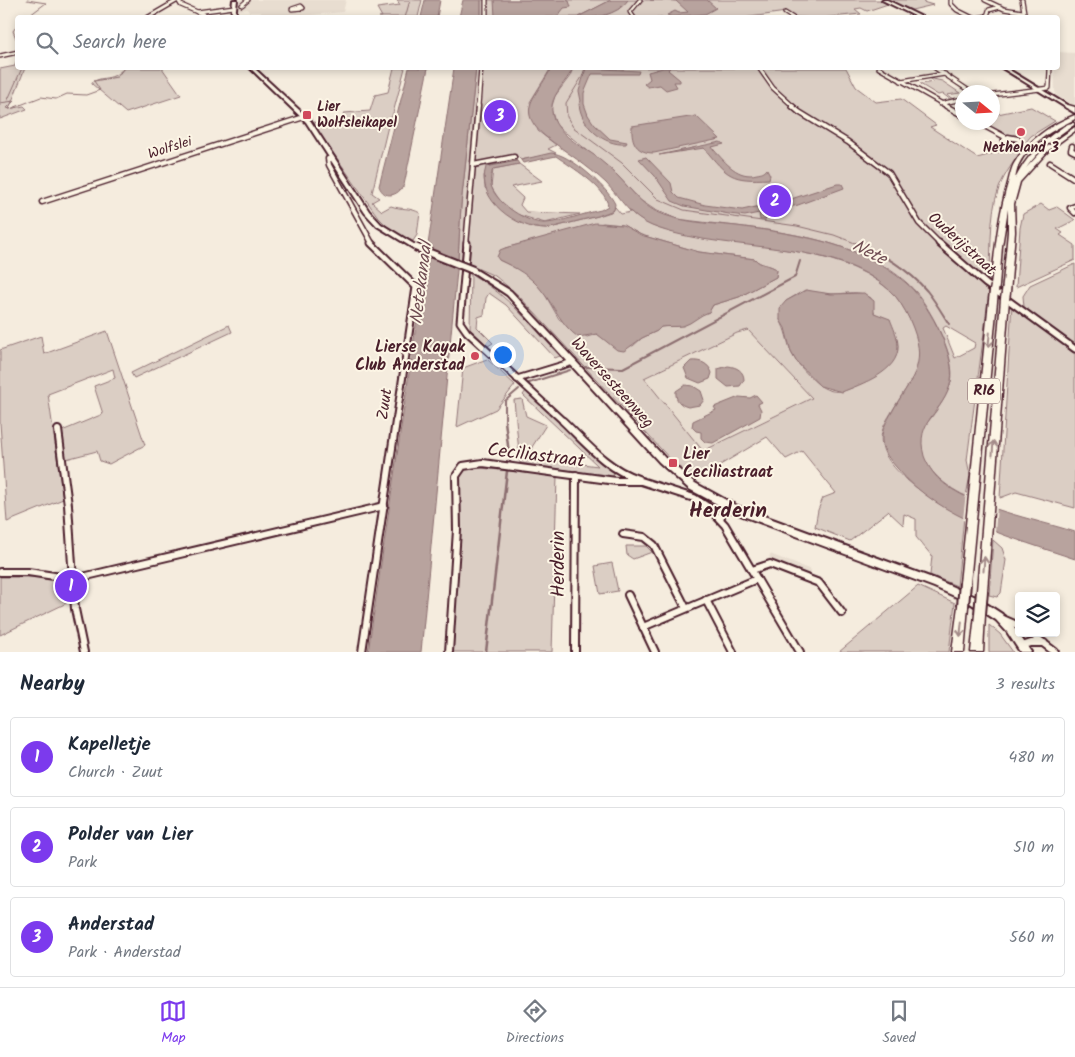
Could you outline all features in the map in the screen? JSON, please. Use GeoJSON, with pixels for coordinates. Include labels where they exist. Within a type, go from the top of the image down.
{"type":"FeatureCollection","features":[{"type":"Feature","properties":{"kind":"highway"},"geometry":{"type":"LineString","coordinates":[[1014,181],[1014,166],[1026,151],[1048,131],[1075,113],[1068,107]]}},
{"type":"Feature","properties":{"kind":"highway"},"geometry":{"type":"LineString","coordinates":[[1014,181],[1072,126]]}},
{"type":"Feature","properties":{"kind":"highway","name":"R16"},"geometry":{"type":"LineString","coordinates":[[958,652],[1001,221],[1014,181],[1026,157],[1054,132],[1072,126]]}},
{"type":"Feature","properties":{"kind":"highway","name":"R16"},"geometry":{"type":"LineString","coordinates":[[978,652],[1014,181]]}},
{"type":"Feature","properties":{"kind":"main road"},"geometry":{"type":"LineString","coordinates":[[234,15],[235,0]]}},
{"type":"Feature","properties":{"kind":"main road"},"geometry":{"type":"LineString","coordinates":[[235,15],[239,0]]}},
{"type":"Feature","properties":{"kind":"main road"},"geometry":{"type":"LineString","coordinates":[[884,0],[916,15]]}},
{"type":"Feature","properties":{"kind":"main road","name":"Waversesteenweg"},"geometry":{"type":"LineString","coordinates":[[254,70],[304,117],[367,212],[379,225],[415,247],[473,270],[509,293],[662,460],[692,486],[726,504],[939,584],[973,600],[999,617]]}},
{"type":"Feature","properties":{"kind":"main road"},"geometry":{"type":"LineString","coordinates":[[1007,70],[1075,113]]}},
{"type":"Feature","properties":{"kind":"main road"},"geometry":{"type":"LineString","coordinates":[[1039,90],[1068,107]]}},
{"type":"Feature","properties":{"kind":"main road"},"geometry":{"type":"LineString","coordinates":[[999,617],[1010,628],[1024,649]]}},
{"type":"Feature","properties":{"kind":"street"},"geometry":{"type":"LineString","coordinates":[[152,15],[178,0],[181,5]]}},
{"type":"Feature","properties":{"kind":"street"},"geometry":{"type":"LineString","coordinates":[[242,5],[248,0]]}},
{"type":"Feature","properties":{"kind":"street"},"geometry":{"type":"LineString","coordinates":[[298,6],[300,0]]}},
{"type":"Feature","properties":{"kind":"street"},"geometry":{"type":"LineString","coordinates":[[486,0],[486,15]]}},
{"type":"Feature","properties":{"kind":"street"},"geometry":{"type":"LineString","coordinates":[[632,15],[630,12],[640,0]]}},
{"type":"Feature","properties":{"kind":"street"},"geometry":{"type":"LineString","coordinates":[[951,0],[951,4],[955,8],[968,15]]}},
{"type":"Feature","properties":{"kind":"street"},"geometry":{"type":"LineString","coordinates":[[985,0],[1000,7],[1023,12]]}},
{"type":"Feature","properties":{"kind":"street"},"geometry":{"type":"LineString","coordinates":[[1022,0],[1024,15]]}},
{"type":"Feature","properties":{"kind":"street"},"geometry":{"type":"LineString","coordinates":[[168,6],[181,5],[204,15]]}},
{"type":"Feature","properties":{"kind":"street"},"geometry":{"type":"LineString","coordinates":[[197,12],[234,7]]}},
{"type":"Feature","properties":{"kind":"street"},"geometry":{"type":"LineString","coordinates":[[987,15],[988,10],[1000,7]]}},
{"type":"Feature","properties":{"kind":"street"},"geometry":{"type":"LineString","coordinates":[[0,56],[15,53]]}},
{"type":"Feature","properties":{"kind":"street"},"geometry":{"type":"LineString","coordinates":[[481,70],[460,316],[463,328],[611,466],[623,474],[641,480]]}},
{"type":"Feature","properties":{"kind":"street","name":"Ouderijstraat"},"geometry":{"type":"LineString","coordinates":[[760,70],[773,88],[799,112],[848,142],[889,173],[919,223],[943,247],[986,284],[1075,349]]}},
{"type":"Feature","properties":{"kind":"street"},"geometry":{"type":"LineString","coordinates":[[882,70],[955,112]]}},
{"type":"Feature","properties":{"kind":"street"},"geometry":{"type":"LineString","coordinates":[[938,70],[961,85]]}},
{"type":"Feature","properties":{"kind":"street"},"geometry":{"type":"LineString","coordinates":[[1050,70],[1049,88],[1054,98]]}},
{"type":"Feature","properties":{"kind":"street"},"geometry":{"type":"LineString","coordinates":[[901,81],[945,74]]}},
{"type":"Feature","properties":{"kind":"street"},"geometry":{"type":"LineString","coordinates":[[1000,95],[1049,88]]}},
{"type":"Feature","properties":{"kind":"street"},"geometry":{"type":"LineString","coordinates":[[940,104],[955,101]]}},
{"type":"Feature","properties":{"kind":"street","name":"Wolfslei"},"geometry":{"type":"LineString","coordinates":[[42,202],[304,117]]}},
{"type":"Feature","properties":{"kind":"street"},"geometry":{"type":"LineString","coordinates":[[992,130],[1005,137]]}},
{"type":"Feature","properties":{"kind":"street"},"geometry":{"type":"LineString","coordinates":[[1072,146],[1071,150],[1075,152]]}},
{"type":"Feature","properties":{"kind":"street"},"geometry":{"type":"LineString","coordinates":[[473,165],[514,157]]}},
{"type":"Feature","properties":{"kind":"street","name":"Zuut"},"geometry":{"type":"LineString","coordinates":[[332,158],[328,159],[329,165],[371,243],[416,287],[362,652]]}},
{"type":"Feature","properties":{"kind":"street"},"geometry":{"type":"LineString","coordinates":[[1050,164],[1075,179]]}},
{"type":"Feature","properties":{"kind":"street"},"geometry":{"type":"LineString","coordinates":[[1075,206],[1070,208],[1075,213]]}},
{"type":"Feature","properties":{"kind":"street"},"geometry":{"type":"LineString","coordinates":[[517,379],[573,362]]}},
{"type":"Feature","properties":{"kind":"street"},"geometry":{"type":"LineString","coordinates":[[58,430],[68,505],[75,609],[84,652]]}},
{"type":"Feature","properties":{"kind":"street","name":"Ceciliastraat"},"geometry":{"type":"LineString","coordinates":[[450,652],[457,530],[456,476],[458,469],[464,465],[483,463],[616,481],[641,480],[694,498],[708,506],[720,519],[800,652]]}},
{"type":"Feature","properties":{"kind":"street","name":"Herderin"},"geometry":{"type":"LineString","coordinates":[[575,652],[576,475]]}},
{"type":"Feature","properties":{"kind":"street"},"geometry":{"type":"LineString","coordinates":[[720,519],[726,504]]}},
{"type":"Feature","properties":{"kind":"street"},"geometry":{"type":"LineString","coordinates":[[0,572],[28,572],[74,579],[384,506]]}},
{"type":"Feature","properties":{"kind":"street"},"geometry":{"type":"LineString","coordinates":[[623,534],[644,537],[654,545],[686,608]]}},
{"type":"Feature","properties":{"kind":"street"},"geometry":{"type":"LineString","coordinates":[[752,570],[770,564],[819,583],[842,613]]}},
{"type":"Feature","properties":{"kind":"street"},"geometry":{"type":"LineString","coordinates":[[643,626],[757,579]]}},
{"type":"Feature","properties":{"kind":"street"},"geometry":{"type":"LineString","coordinates":[[628,596],[655,652]]}},
{"type":"Feature","properties":{"kind":"street"},"geometry":{"type":"LineString","coordinates":[[706,600],[733,652]]}},
{"type":"Feature","properties":{"kind":"street","name":"Waversesteenweg"},"geometry":{"type":"LineString","coordinates":[[999,617],[1015,624]]}},
{"type":"Feature","properties":{"kind":"street"},"geometry":{"type":"LineString","coordinates":[[1036,637],[1055,652]]}},
{"type":"Feature","properties":{"kind":"street"},"geometry":{"type":"LineString","coordinates":[[1024,649],[1031,643],[1044,643]]}},
{"type":"Feature","properties":{"kind":"shaded area"},"geometry":{"type":"Polygon","coordinates":[[[240,0],[346,0],[343,12],[311,15],[260,15],[261,12],[249,12],[248,9],[238,10],[240,0]]]}},
{"type":"Feature","properties":{"kind":"shaded area"},"geometry":{"type":"Polygon","coordinates":[[[397,0],[422,0],[418,15],[381,15],[377,8],[400,5],[397,0]]]}},
{"type":"Feature","properties":{"kind":"shaded area"},"geometry":{"type":"Polygon","coordinates":[[[425,0],[440,0],[437,15],[421,15],[425,0]]]}},
{"type":"Feature","properties":{"kind":"shaded area"},"geometry":{"type":"Polygon","coordinates":[[[463,0],[481,0],[481,15],[459,15],[463,0]]]}},
{"type":"Feature","properties":{"kind":"shaded area"},"geometry":{"type":"Polygon","coordinates":[[[481,0],[611,0],[582,15],[481,15],[481,0]]]}},
{"type":"Feature","properties":{"kind":"shaded area"},"geometry":{"type":"Polygon","coordinates":[[[494,0],[566,0],[569,1],[571,7],[564,8],[559,15],[495,15],[494,0]]]}},
{"type":"Feature","properties":{"kind":"shaded area"},"geometry":{"type":"Polygon","coordinates":[[[611,0],[628,0],[612,13],[605,15],[582,15],[611,0]]]}},
{"type":"Feature","properties":{"kind":"shaded area"},"geometry":{"type":"Polygon","coordinates":[[[628,0],[880,0],[888,4],[867,11],[861,8],[855,9],[861,14],[851,15],[791,15],[786,12],[764,15],[606,15],[619,9],[628,0]]]}},
{"type":"Feature","properties":{"kind":"shaded area"},"geometry":{"type":"Polygon","coordinates":[[[650,0],[707,0],[716,8],[705,14],[667,15],[675,11],[679,13],[688,12],[676,1],[650,0]]]}},
{"type":"Feature","properties":{"kind":"shaded area"},"geometry":{"type":"Polygon","coordinates":[[[887,0],[926,0],[923,2],[933,5],[912,10],[887,0]]]}},
{"type":"Feature","properties":{"kind":"shaded area"},"geometry":{"type":"Polygon","coordinates":[[[1060,52],[1075,53],[1075,106],[1057,96],[1054,70],[1060,70],[1060,52]]]}},
{"type":"Feature","properties":{"kind":"shaded area"},"geometry":{"type":"Polygon","coordinates":[[[15,66],[15,70],[24,70],[9,109],[24,106],[27,109],[0,119],[0,69],[15,66]]]}},
{"type":"Feature","properties":{"kind":"shaded area"},"geometry":{"type":"Polygon","coordinates":[[[122,70],[163,70],[181,95],[126,113],[92,84],[92,82],[111,77],[122,70]]]}},
{"type":"Feature","properties":{"kind":"shaded area"},"geometry":{"type":"Polygon","coordinates":[[[394,70],[404,70],[392,117],[381,122],[341,121],[344,113],[370,111],[375,95],[388,92],[394,70]]]}},
{"type":"Feature","properties":{"kind":"shaded area"},"geometry":{"type":"Polygon","coordinates":[[[408,70],[428,70],[404,185],[398,192],[391,195],[384,193],[379,186],[408,70]]]}},
{"type":"Feature","properties":{"kind":"shaded area"},"geometry":{"type":"Polygon","coordinates":[[[454,70],[476,70],[461,205],[458,260],[421,652],[368,652],[454,70]]]}},
{"type":"Feature","properties":{"kind":"shaded area"},"geometry":{"type":"Polygon","coordinates":[[[476,70],[550,70],[530,102],[538,131],[556,145],[548,149],[556,153],[521,160],[517,156],[512,157],[517,161],[488,166],[484,176],[485,188],[521,222],[534,228],[546,229],[611,212],[615,207],[621,214],[631,212],[650,225],[664,230],[799,252],[854,268],[878,281],[901,304],[913,326],[920,350],[920,357],[913,377],[884,425],[882,445],[897,471],[910,483],[964,517],[957,586],[930,575],[932,556],[916,537],[916,519],[904,514],[903,525],[888,511],[850,541],[815,527],[818,510],[823,498],[836,493],[802,451],[786,459],[767,437],[695,480],[673,462],[518,295],[495,276],[458,260],[461,205],[476,70]],[[603,223],[505,248],[499,260],[526,273],[543,291],[559,319],[587,337],[597,334],[606,340],[633,346],[642,338],[661,327],[689,323],[700,314],[709,312],[713,305],[739,297],[776,277],[777,270],[755,259],[699,252],[641,235],[623,225],[603,223]],[[805,290],[786,301],[780,320],[791,352],[816,382],[829,390],[845,390],[864,382],[893,361],[897,354],[896,338],[883,319],[874,313],[871,298],[857,293],[826,294],[805,290]],[[748,330],[737,333],[644,378],[703,451],[812,398],[748,330]]]}},
{"type":"Feature","properties":{"kind":"shaded area"},"geometry":{"type":"Polygon","coordinates":[[[550,70],[572,70],[556,94],[552,105],[553,118],[557,125],[574,142],[611,169],[639,199],[655,211],[685,220],[737,226],[819,240],[866,257],[886,268],[905,282],[922,301],[938,328],[949,357],[951,370],[951,381],[947,392],[923,433],[924,456],[930,469],[953,490],[969,498],[1004,512],[1075,532],[1075,559],[1003,535],[956,514],[914,486],[889,459],[883,445],[883,429],[911,381],[918,363],[919,353],[911,324],[896,297],[872,277],[845,264],[813,255],[780,249],[681,235],[645,223],[627,208],[606,183],[546,137],[536,127],[529,110],[535,94],[550,70]]]}},
{"type":"Feature","properties":{"kind":"shaded area"},"geometry":{"type":"Polygon","coordinates":[[[572,70],[847,70],[856,87],[876,102],[901,99],[936,125],[930,127],[977,158],[1017,147],[1023,149],[1001,183],[993,212],[989,290],[967,460],[970,475],[966,496],[939,479],[925,461],[921,452],[922,430],[945,396],[951,382],[952,372],[947,348],[935,322],[929,310],[913,289],[887,268],[863,255],[812,238],[678,219],[655,210],[640,200],[615,173],[556,125],[551,109],[555,96],[572,70]],[[946,326],[943,328],[955,358],[974,348],[975,343],[946,326]]]}},
{"type":"Feature","properties":{"kind":"shaded area"},"geometry":{"type":"Polygon","coordinates":[[[585,70],[639,71],[638,74],[592,74],[584,93],[584,104],[594,124],[610,139],[627,142],[626,144],[610,142],[589,127],[581,112],[579,91],[585,70]]]}},
{"type":"Feature","properties":{"kind":"shaded area"},"geometry":{"type":"Polygon","coordinates":[[[668,70],[680,82],[674,82],[677,87],[666,90],[660,85],[648,87],[644,84],[650,79],[648,72],[668,70]]]}},
{"type":"Feature","properties":{"kind":"shaded area"},"geometry":{"type":"Polygon","coordinates":[[[929,78],[942,81],[955,90],[955,94],[947,95],[953,99],[951,100],[943,94],[938,95],[920,84],[934,82],[929,78]]]}},
{"type":"Feature","properties":{"kind":"shaded area"},"geometry":{"type":"Polygon","coordinates":[[[1031,107],[1055,121],[1031,136],[1025,143],[1015,135],[1005,136],[993,130],[1000,130],[1000,114],[1031,107]]]}},
{"type":"Feature","properties":{"kind":"shaded area"},"geometry":{"type":"Polygon","coordinates":[[[696,116],[720,139],[654,153],[648,153],[639,149],[634,142],[632,126],[696,116]]]}},
{"type":"Feature","properties":{"kind":"shaded area"},"geometry":{"type":"Polygon","coordinates":[[[316,122],[376,123],[388,126],[372,193],[379,198],[372,202],[382,211],[391,206],[420,213],[417,235],[413,241],[394,233],[378,217],[313,124],[316,122]]]}},
{"type":"Feature","properties":{"kind":"shaded area"},"geometry":{"type":"Polygon","coordinates":[[[720,142],[724,144],[712,147],[733,169],[750,175],[763,173],[767,169],[770,175],[769,179],[746,179],[731,175],[704,148],[659,155],[720,142]]]}},
{"type":"Feature","properties":{"kind":"shaded area"},"geometry":{"type":"Polygon","coordinates":[[[551,153],[568,159],[587,172],[611,197],[615,204],[614,210],[546,229],[523,224],[501,210],[487,191],[484,179],[486,167],[517,161],[519,164],[493,169],[491,176],[492,188],[500,200],[514,212],[530,220],[550,223],[601,210],[608,206],[606,199],[595,185],[556,156],[523,163],[521,160],[551,153]]]}},
{"type":"Feature","properties":{"kind":"shaded area"},"geometry":{"type":"Polygon","coordinates":[[[646,157],[671,183],[673,192],[679,198],[705,205],[742,210],[788,200],[837,184],[842,184],[844,188],[798,205],[765,213],[766,220],[760,220],[759,213],[745,216],[729,214],[684,206],[672,201],[655,176],[639,159],[646,157]]]}},
{"type":"Feature","properties":{"kind":"shaded area"},"geometry":{"type":"Polygon","coordinates":[[[519,164],[542,181],[511,187],[523,198],[520,205],[526,212],[580,214],[545,223],[516,214],[501,202],[491,187],[493,169],[519,164]]]}},
{"type":"Feature","properties":{"kind":"shaded area"},"geometry":{"type":"Polygon","coordinates":[[[1041,204],[1049,210],[1057,207],[1075,220],[1057,229],[1063,233],[1060,235],[1075,245],[1075,260],[1016,287],[1020,228],[1023,214],[1041,204]]]}},
{"type":"Feature","properties":{"kind":"shaded area"},"geometry":{"type":"Polygon","coordinates":[[[595,223],[623,225],[641,235],[699,252],[755,259],[777,270],[776,277],[739,297],[713,305],[709,312],[687,325],[661,327],[624,351],[617,350],[597,334],[578,337],[558,316],[547,297],[533,281],[497,257],[500,250],[505,248],[595,223]]]}},
{"type":"Feature","properties":{"kind":"shaded area"},"geometry":{"type":"Polygon","coordinates":[[[1075,264],[1075,346],[1024,307],[1023,296],[1030,285],[1075,264]]]}},
{"type":"Feature","properties":{"kind":"shaded area"},"geometry":{"type":"Polygon","coordinates":[[[471,274],[508,302],[560,356],[555,358],[506,305],[489,293],[486,298],[484,315],[478,317],[477,327],[493,343],[488,346],[470,329],[471,274]]]}},
{"type":"Feature","properties":{"kind":"shaded area"},"geometry":{"type":"Polygon","coordinates":[[[806,290],[831,294],[864,293],[874,301],[874,313],[890,319],[898,346],[897,355],[886,370],[868,381],[842,392],[820,386],[796,361],[791,352],[785,328],[780,320],[780,308],[786,301],[806,290]]]}},
{"type":"Feature","properties":{"kind":"shaded area"},"geometry":{"type":"Polygon","coordinates":[[[1012,303],[1075,351],[1075,508],[1016,492],[1000,498],[1012,303]]]}},
{"type":"Feature","properties":{"kind":"shaded area"},"geometry":{"type":"Polygon","coordinates":[[[229,325],[232,332],[134,378],[131,373],[229,325]]]}},
{"type":"Feature","properties":{"kind":"shaded area"},"geometry":{"type":"Polygon","coordinates":[[[748,330],[812,398],[703,452],[643,378],[737,333],[748,330]]]}},
{"type":"Feature","properties":{"kind":"shaded area"},"geometry":{"type":"Polygon","coordinates":[[[107,331],[145,445],[109,464],[100,461],[97,451],[66,459],[62,431],[103,414],[94,386],[115,378],[113,369],[48,394],[63,499],[7,522],[0,423],[0,350],[41,336],[44,354],[107,331]]]}},
{"type":"Feature","properties":{"kind":"shaded area"},"geometry":{"type":"Polygon","coordinates":[[[487,359],[515,385],[496,409],[457,427],[463,368],[487,359]]]}},
{"type":"Feature","properties":{"kind":"shaded area"},"geometry":{"type":"Polygon","coordinates":[[[691,361],[698,361],[707,365],[712,373],[710,379],[700,383],[688,378],[684,368],[691,361]]]}},
{"type":"Feature","properties":{"kind":"shaded area"},"geometry":{"type":"Polygon","coordinates":[[[728,366],[737,368],[743,374],[744,380],[740,386],[728,387],[718,379],[718,369],[728,366]]]}},
{"type":"Feature","properties":{"kind":"shaded area"},"geometry":{"type":"Polygon","coordinates":[[[685,385],[693,386],[701,391],[704,400],[700,405],[688,407],[679,402],[676,397],[676,391],[685,385]]]}},
{"type":"Feature","properties":{"kind":"shaded area"},"geometry":{"type":"Polygon","coordinates":[[[526,391],[614,471],[613,477],[520,463],[514,400],[522,399],[526,416],[546,425],[532,447],[535,458],[598,466],[523,395],[526,391]]]}},
{"type":"Feature","properties":{"kind":"shaded area"},"geometry":{"type":"Polygon","coordinates":[[[756,395],[762,402],[758,404],[761,410],[760,417],[713,443],[705,442],[701,438],[701,432],[696,431],[692,427],[693,421],[716,410],[714,407],[739,397],[750,398],[756,395]]]}},
{"type":"Feature","properties":{"kind":"shaded area"},"geometry":{"type":"Polygon","coordinates":[[[471,467],[557,476],[552,652],[452,652],[459,477],[463,470],[471,467]]]}},
{"type":"Feature","properties":{"kind":"shaded area"},"geometry":{"type":"Polygon","coordinates":[[[993,540],[1002,548],[1006,560],[1001,593],[997,597],[989,595],[993,540]]]}},
{"type":"Feature","properties":{"kind":"shaded area"},"geometry":{"type":"Polygon","coordinates":[[[626,546],[646,546],[652,552],[633,559],[627,555],[626,546]]]}},
{"type":"Feature","properties":{"kind":"shaded area"},"geometry":{"type":"Polygon","coordinates":[[[770,554],[811,570],[811,577],[769,561],[770,554]]]}},
{"type":"Feature","properties":{"kind":"shaded area"},"geometry":{"type":"Polygon","coordinates":[[[612,563],[618,591],[600,594],[595,566],[612,563]]]}},
{"type":"Feature","properties":{"kind":"shaded area"},"geometry":{"type":"Polygon","coordinates":[[[0,577],[36,577],[68,583],[71,601],[0,635],[0,577]]]}},
{"type":"Feature","properties":{"kind":"shaded area"},"geometry":{"type":"Polygon","coordinates":[[[918,586],[955,603],[949,652],[839,652],[918,586]]]}},
{"type":"Feature","properties":{"kind":"shaded area"},"geometry":{"type":"Polygon","coordinates":[[[989,625],[1000,634],[1013,652],[989,652],[989,625]]]}},
{"type":"Feature","properties":{"kind":"pier"},"geometry":{"type":"Polygon","coordinates":[[[966,493],[997,505],[995,533],[963,520],[966,493]]]}},
{"type":"Feature","properties":{"kind":"waterway"},"geometry":{"type":"LineString","coordinates":[[27,0],[46,3],[30,15]]}},
{"type":"Feature","properties":{"kind":"waterway"},"geometry":{"type":"LineString","coordinates":[[406,15],[410,0]]}},
{"type":"Feature","properties":{"kind":"waterway"},"geometry":{"type":"LineString","coordinates":[[15,28],[13,31],[15,36]]}},
{"type":"Feature","properties":{"kind":"waterway"},"geometry":{"type":"LineString","coordinates":[[7,102],[21,70]]}},
{"type":"Feature","properties":{"kind":"waterway"},"geometry":{"type":"LineString","coordinates":[[7,102],[14,101],[7,108],[10,109],[41,97],[56,99],[67,94],[86,95],[100,90],[94,81],[117,77],[122,70]]}},
{"type":"Feature","properties":{"kind":"waterway","name":"Nete"},"geometry":{"type":"LineString","coordinates":[[584,70],[566,103],[567,117],[573,127],[622,163],[658,199],[684,210],[797,226],[834,235],[860,245]]}},
{"type":"Feature","properties":{"kind":"waterway"},"geometry":{"type":"LineString","coordinates":[[0,103],[7,102]]}},
{"type":"Feature","properties":{"kind":"waterway","name":"Nete"},"geometry":{"type":"LineString","coordinates":[[856,243],[885,257],[912,276],[927,291],[949,324]]}},
{"type":"Feature","properties":{"kind":"waterway"},"geometry":{"type":"LineString","coordinates":[[585,367],[623,368],[795,277],[800,261]]}},
{"type":"Feature","properties":{"kind":"waterway"},"geometry":{"type":"LineString","coordinates":[[526,384],[570,370]]}},
{"type":"Feature","properties":{"kind":"waterway"},"geometry":{"type":"LineString","coordinates":[[505,421],[505,401],[519,389]]}},
{"type":"Feature","properties":{"kind":"waterway"},"geometry":{"type":"LineString","coordinates":[[505,421],[510,462]]}},
{"type":"Feature","properties":{"kind":"waterway"},"geometry":{"type":"LineString","coordinates":[[486,652],[507,471]]}},
{"type":"Feature","properties":{"kind":"tunnel"},"geometry":{"type":"LineString","coordinates":[[1069,123],[1075,121]]}},
{"type":"Feature","properties":{"kind":"place","name":"Lier Wolfsleikapel"},"geometry":{"type":"Point","coordinates":[307,115]}},
{"type":"Feature","properties":{"kind":"place","name":"Anderstad"},"geometry":{"type":"Point","coordinates":[500,116]}},
{"type":"Feature","properties":{"kind":"place","name":"Netheland 3"},"geometry":{"type":"Point","coordinates":[1021,132]}},
{"type":"Feature","properties":{"kind":"place","name":"Polder van Lier"},"geometry":{"type":"Point","coordinates":[775,201]}},
{"type":"Feature","properties":{"kind":"place","name":"Lierse Kayak Club Anderstad"},"geometry":{"type":"Point","coordinates":[475,356]}},
{"type":"Feature","properties":{"kind":"place","name":"Lier Ceciliastraat"},"geometry":{"type":"Point","coordinates":[673,463]}},
{"type":"Feature","properties":{"kind":"place","name":"Kapelletje"},"geometry":{"type":"Point","coordinates":[71,586]}},
{"type":"Feature","properties":{"kind":"district","name":"Herderin"},"geometry":{"type":"Point","coordinates":[728,511]}},
{"type":"Feature","properties":{"kind":"water label","name":"Netekanaal"},"geometry":{"type":"Point","coordinates":[422,283]}}]}
